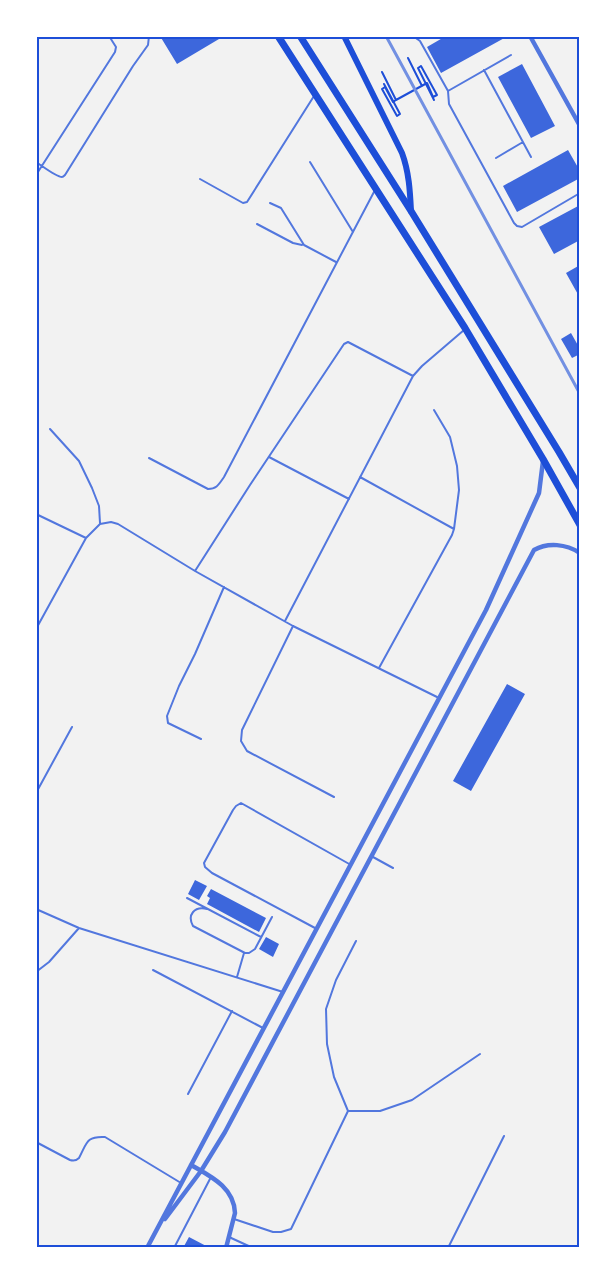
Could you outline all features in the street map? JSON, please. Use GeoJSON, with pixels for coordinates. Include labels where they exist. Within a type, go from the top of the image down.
{"type":"FeatureCollection","features":[{"type":"Feature","properties":{"kind":"highway"},"geometry":{"type":"LineString","coordinates":[[278,36],[465,328],[544,459],[580,525]]}},
{"type":"Feature","properties":{"kind":"highway"},"geometry":{"type":"LineString","coordinates":[[300,36],[412,211],[580,488]]}},
{"type":"Feature","properties":{"kind":"main road"},"geometry":{"type":"LineString","coordinates":[[344,36],[402,153],[407,166],[412,211]]}},
{"type":"Feature","properties":{"kind":"street"},"geometry":{"type":"LineString","coordinates":[[530,36],[580,126]]}},
{"type":"Feature","properties":{"kind":"street"},"geometry":{"type":"LineString","coordinates":[[147,1248],[486,610],[538,493],[544,459]]}},
{"type":"Feature","properties":{"kind":"street"},"geometry":{"type":"LineString","coordinates":[[156,1231],[201,1171],[225,1132],[534,550],[552,544],[564,546],[580,553]]}},
{"type":"Feature","properties":{"kind":"street"},"geometry":{"type":"LineString","coordinates":[[191,1164],[226,1188],[235,1207],[234,1220],[226,1248]]}},
{"type":"Feature","properties":{"kind":"lane"},"geometry":{"type":"LineString","coordinates":[[36,175],[115,52],[116,47],[109,36]]}},
{"type":"Feature","properties":{"kind":"lane"},"geometry":{"type":"LineString","coordinates":[[36,162],[60,177],[65,175],[148,45],[149,36]]}},
{"type":"Feature","properties":{"kind":"lane"},"geometry":{"type":"LineString","coordinates":[[413,36],[420,41],[448,92],[449,104],[517,226],[522,227],[580,193]]}},
{"type":"Feature","properties":{"kind":"lane"},"geometry":{"type":"LineString","coordinates":[[417,39],[421,36]]}},
{"type":"Feature","properties":{"kind":"lane"},"geometry":{"type":"LineString","coordinates":[[448,92],[511,55]]}},
{"type":"Feature","properties":{"kind":"lane"},"geometry":{"type":"LineString","coordinates":[[484,70],[531,157]]}},
{"type":"Feature","properties":{"kind":"lane"},"geometry":{"type":"LineString","coordinates":[[200,179],[243,203],[247,202],[315,94]]}},
{"type":"Feature","properties":{"kind":"lane"},"geometry":{"type":"LineString","coordinates":[[496,158],[523,142]]}},
{"type":"Feature","properties":{"kind":"lane"},"geometry":{"type":"LineString","coordinates":[[310,162],[353,232]]}},
{"type":"Feature","properties":{"kind":"lane"},"geometry":{"type":"LineString","coordinates":[[149,458],[208,489],[217,487],[376,188]]}},
{"type":"Feature","properties":{"kind":"lane"},"geometry":{"type":"LineString","coordinates":[[270,202],[281,208],[304,245]]}},
{"type":"Feature","properties":{"kind":"lane"},"geometry":{"type":"LineString","coordinates":[[257,224],[293,243],[304,245],[337,262]]}},
{"type":"Feature","properties":{"kind":"lane"},"geometry":{"type":"LineString","coordinates":[[285,621],[413,376],[465,328]]}},
{"type":"Feature","properties":{"kind":"lane"},"geometry":{"type":"LineString","coordinates":[[195,570],[346,343],[348,342],[413,376]]}},
{"type":"Feature","properties":{"kind":"lane"},"geometry":{"type":"LineString","coordinates":[[379,668],[454,529],[459,490],[457,466],[450,437],[434,410]]}},
{"type":"Feature","properties":{"kind":"lane"},"geometry":{"type":"LineString","coordinates":[[50,429],[80,461],[99,506],[100,524]]}},
{"type":"Feature","properties":{"kind":"lane"},"geometry":{"type":"LineString","coordinates":[[269,457],[349,499]]}},
{"type":"Feature","properties":{"kind":"lane"},"geometry":{"type":"LineString","coordinates":[[360,477],[454,529]]}},
{"type":"Feature","properties":{"kind":"lane"},"geometry":{"type":"LineString","coordinates":[[36,514],[86,538]]}},
{"type":"Feature","properties":{"kind":"lane"},"geometry":{"type":"LineString","coordinates":[[36,629],[86,538],[100,524],[111,522],[118,524],[293,626],[440,698]]}},
{"type":"Feature","properties":{"kind":"lane"},"geometry":{"type":"LineString","coordinates":[[201,739],[168,723],[167,716],[224,587]]}},
{"type":"Feature","properties":{"kind":"lane"},"geometry":{"type":"LineString","coordinates":[[293,626],[242,730],[241,741],[247,751],[334,797]]}},
{"type":"Feature","properties":{"kind":"lane"},"geometry":{"type":"LineString","coordinates":[[36,793],[72,727]]}},
{"type":"Feature","properties":{"kind":"lane"},"geometry":{"type":"LineString","coordinates":[[316,929],[212,873],[205,867],[204,863],[233,810],[241,803],[350,865]]}},
{"type":"Feature","properties":{"kind":"lane"},"geometry":{"type":"LineString","coordinates":[[371,856],[392,868]]}},
{"type":"Feature","properties":{"kind":"lane"},"geometry":{"type":"LineString","coordinates":[[187,898],[261,937]]}},
{"type":"Feature","properties":{"kind":"lane"},"geometry":{"type":"LineString","coordinates":[[207,909],[200,908],[191,913],[190,920],[193,926],[244,953],[252,951],[272,917]]}},
{"type":"Feature","properties":{"kind":"lane"},"geometry":{"type":"LineString","coordinates":[[36,909],[79,928],[283,992]]}},
{"type":"Feature","properties":{"kind":"lane"},"geometry":{"type":"LineString","coordinates":[[36,972],[49,962],[79,928]]}},
{"type":"Feature","properties":{"kind":"lane"},"geometry":{"type":"LineString","coordinates":[[234,1220],[272,1232],[291,1229],[348,1111],[334,1077],[327,1044],[326,1009],[336,980],[356,941]]}},
{"type":"Feature","properties":{"kind":"lane"},"geometry":{"type":"LineString","coordinates":[[236,977],[244,953]]}},
{"type":"Feature","properties":{"kind":"lane"},"geometry":{"type":"LineString","coordinates":[[153,970],[263,1028]]}},
{"type":"Feature","properties":{"kind":"lane"},"geometry":{"type":"LineString","coordinates":[[188,1094],[232,1012]]}},
{"type":"Feature","properties":{"kind":"lane"},"geometry":{"type":"LineString","coordinates":[[348,1111],[380,1111],[412,1100],[480,1054]]}},
{"type":"Feature","properties":{"kind":"lane"},"geometry":{"type":"LineString","coordinates":[[36,1142],[70,1160],[77,1160],[89,1139],[96,1136],[105,1136],[181,1183]]}},
{"type":"Feature","properties":{"kind":"lane"},"geometry":{"type":"LineString","coordinates":[[448,1248],[504,1136]]}},
{"type":"Feature","properties":{"kind":"lane"},"geometry":{"type":"LineString","coordinates":[[174,1248],[211,1177]]}},
{"type":"Feature","properties":{"kind":"lane"},"geometry":{"type":"LineString","coordinates":[[228,1237],[253,1248]]}},
{"type":"Feature","properties":{"kind":"path"},"geometry":{"type":"LineString","coordinates":[[408,58],[422,86]]}},
{"type":"Feature","properties":{"kind":"path"},"geometry":{"type":"LineString","coordinates":[[394,101],[422,86],[426,84],[433,97],[437,95],[421,66],[418,68],[434,100]]}},
{"type":"Feature","properties":{"kind":"path"},"geometry":{"type":"LineString","coordinates":[[382,72],[394,101]]}},
{"type":"Feature","properties":{"kind":"path"},"geometry":{"type":"LineString","coordinates":[[384,84],[400,114],[397,116],[382,89],[385,87],[394,101]]}},
{"type":"Feature","properties":{"kind":"building"},"geometry":{"type":"Polygon","coordinates":[[[160,36],[217,36],[219,39],[177,64],[160,36]]]}},
{"type":"Feature","properties":{"kind":"building"},"geometry":{"type":"Polygon","coordinates":[[[446,36],[508,36],[441,73],[427,47],[446,36]]]}},
{"type":"Feature","properties":{"kind":"building"},"geometry":{"type":"Polygon","coordinates":[[[522,64],[555,126],[531,138],[498,77],[522,64]]]}},
{"type":"Feature","properties":{"kind":"building"},"geometry":{"type":"Polygon","coordinates":[[[568,150],[580,171],[580,178],[517,212],[503,186],[568,150]]]}},
{"type":"Feature","properties":{"kind":"building"},"geometry":{"type":"Polygon","coordinates":[[[580,205],[580,240],[554,254],[539,227],[580,205]]]}},
{"type":"Feature","properties":{"kind":"building"},"geometry":{"type":"Polygon","coordinates":[[[580,265],[580,298],[566,273],[580,265]]]}},
{"type":"Feature","properties":{"kind":"building"},"geometry":{"type":"Polygon","coordinates":[[[571,333],[580,349],[580,354],[572,358],[561,339],[571,333]]]}},
{"type":"Feature","properties":{"kind":"building"},"geometry":{"type":"Polygon","coordinates":[[[507,684],[525,694],[471,791],[453,781],[507,684]]]}},
{"type":"Feature","properties":{"kind":"building"},"geometry":{"type":"Polygon","coordinates":[[[195,880],[207,886],[199,900],[188,894],[195,880]]]}},
{"type":"Feature","properties":{"kind":"building"},"geometry":{"type":"Polygon","coordinates":[[[211,889],[266,918],[259,932],[207,904],[210,898],[207,896],[211,889]]]}},
{"type":"Feature","properties":{"kind":"building"},"geometry":{"type":"Polygon","coordinates":[[[266,937],[279,944],[273,957],[259,949],[266,937]]]}},
{"type":"Feature","properties":{"kind":"building"},"geometry":{"type":"Polygon","coordinates":[[[189,1237],[210,1248],[183,1248],[189,1237]]]}},
{"type":"Feature","properties":{"kind":"railway"},"geometry":{"type":"LineString","coordinates":[[386,36],[580,394]]}}]}
